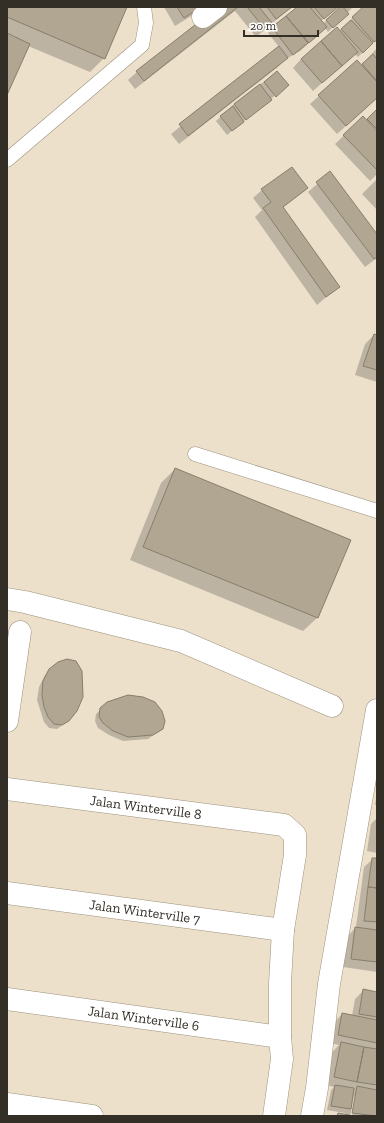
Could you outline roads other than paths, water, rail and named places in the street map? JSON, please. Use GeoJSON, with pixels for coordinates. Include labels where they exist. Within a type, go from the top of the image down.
{"type":"FeatureCollection","features":[{"type":"Feature","properties":{"kind":"street"},"geometry":{"type":"LineString","coordinates":[[7,599],[25,602],[181,641],[332,706]]}},
{"type":"Feature","properties":{"kind":"street"},"geometry":{"type":"LineString","coordinates":[[7,721],[20,632]]}},
{"type":"Feature","properties":{"kind":"street"},"geometry":{"type":"LineString","coordinates":[[312,1116],[317,1088],[329,984],[377,710]]}},
{"type":"Feature","properties":{"kind":"street","name":"Jalan Winterville 8"},"geometry":{"type":"LineString","coordinates":[[7,789],[284,825],[295,835],[295,855],[283,930]]}},
{"type":"Feature","properties":{"kind":"street","name":"Jalan Winterville 7"},"geometry":{"type":"LineString","coordinates":[[7,893],[283,930]]}},
{"type":"Feature","properties":{"kind":"street"},"geometry":{"type":"LineString","coordinates":[[274,1116],[282,1059],[280,1036],[283,930]]}},
{"type":"Feature","properties":{"kind":"street","name":"Jalan Winterville 6"},"geometry":{"type":"LineString","coordinates":[[7,998],[280,1036]]}},
{"type":"Feature","properties":{"kind":"street"},"geometry":{"type":"LineString","coordinates":[[7,1104],[92,1116]]}},
{"type":"Feature","properties":{"kind":"lane"},"geometry":{"type":"LineString","coordinates":[[7,160],[142,45],[146,23],[144,7]]}},
{"type":"Feature","properties":{"kind":"lane"},"geometry":{"type":"LineString","coordinates":[[195,454],[377,511]]}}]}
